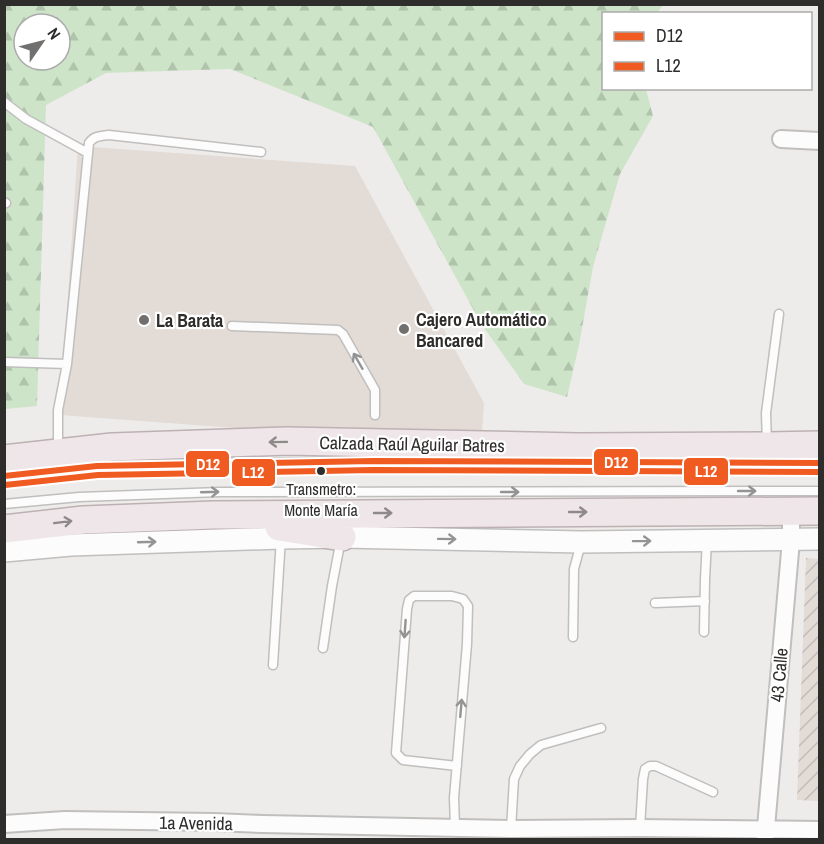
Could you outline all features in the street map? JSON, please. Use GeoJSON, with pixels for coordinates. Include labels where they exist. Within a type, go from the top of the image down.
{"type":"FeatureCollection","features":[{"type":"Feature","properties":{"kind":"highway","name":"Calzada Raúl Aguilar Batres"},"geometry":{"type":"LineString","coordinates":[[4,459],[112,447],[288,441],[566,447],[819,445]]}},
{"type":"Feature","properties":{"kind":"highway"},"geometry":{"type":"LineString","coordinates":[[4,529],[83,520],[213,515],[819,511]]}},
{"type":"Feature","properties":{"kind":"highway"},"geometry":{"type":"LineString","coordinates":[[213,515],[342,537]]}},
{"type":"Feature","properties":{"kind":"street"},"geometry":{"type":"LineString","coordinates":[[781,139],[819,141]]}},
{"type":"Feature","properties":{"kind":"street","name":"43 Calle"},"geometry":{"type":"LineString","coordinates":[[766,835],[791,540],[791,510]]}},
{"type":"Feature","properties":{"kind":"street"},"geometry":{"type":"LineString","coordinates":[[4,551],[71,545],[342,537],[581,542],[819,539]]}},
{"type":"Feature","properties":{"kind":"street","name":"1a Avenida"},"geometry":{"type":"LineString","coordinates":[[4,824],[65,820],[214,822],[263,832],[455,827],[640,828],[766,835],[819,830]]}},
{"type":"Feature","properties":{"kind":"lane"},"geometry":{"type":"LineString","coordinates":[[4,102],[26,119],[88,153]]}},
{"type":"Feature","properties":{"kind":"lane"},"geometry":{"type":"LineString","coordinates":[[58,452],[57,410],[67,364],[91,140],[98,136],[109,135],[261,152]]}},
{"type":"Feature","properties":{"kind":"lane"},"geometry":{"type":"LineString","coordinates":[[767,447],[766,414],[778,314]]}},
{"type":"Feature","properties":{"kind":"lane"},"geometry":{"type":"LineString","coordinates":[[232,326],[338,330],[343,334],[375,390],[375,415]]}},
{"type":"Feature","properties":{"kind":"lane"},"geometry":{"type":"LineString","coordinates":[[4,362],[67,364]]}},
{"type":"Feature","properties":{"kind":"lane"},"geometry":{"type":"LineString","coordinates":[[4,476],[97,466],[363,461],[819,463]]}},
{"type":"Feature","properties":{"kind":"lane"},"geometry":{"type":"LineString","coordinates":[[4,504],[79,497],[220,492],[819,491]]}},
{"type":"Feature","properties":{"kind":"lane"},"geometry":{"type":"LineString","coordinates":[[323,648],[342,537]]}},
{"type":"Feature","properties":{"kind":"lane"},"geometry":{"type":"LineString","coordinates":[[273,665],[282,538]]}},
{"type":"Feature","properties":{"kind":"lane"},"geometry":{"type":"LineString","coordinates":[[705,632],[707,540]]}},
{"type":"Feature","properties":{"kind":"lane"},"geometry":{"type":"LineString","coordinates":[[573,637],[574,570],[581,542]]}},
{"type":"Feature","properties":{"kind":"lane"},"geometry":{"type":"LineString","coordinates":[[455,827],[454,798],[457,766],[467,644],[468,606],[463,599],[452,596],[414,596],[407,609],[396,753],[403,760],[457,766]]}},
{"type":"Feature","properties":{"kind":"lane"},"geometry":{"type":"LineString","coordinates":[[656,603],[705,601]]}},
{"type":"Feature","properties":{"kind":"lane"},"geometry":{"type":"LineString","coordinates":[[511,828],[514,779],[520,766],[530,754],[541,745],[602,728]]}},
{"type":"Feature","properties":{"kind":"lane"},"geometry":{"type":"LineString","coordinates":[[640,828],[643,778],[645,769],[650,766],[656,766],[713,792]]}},
{"type":"Feature","properties":{"kind":"shaded area"},"geometry":{"type":"Polygon","coordinates":[[[78,146],[355,166],[484,403],[481,446],[60,415],[78,146]]]}},
{"type":"Feature","properties":{"kind":"shaded area"},"geometry":{"type":"Polygon","coordinates":[[[806,558],[819,559],[819,801],[797,800],[806,558]]]}},
{"type":"Feature","properties":{"kind":"green space"},"geometry":{"type":"Polygon","coordinates":[[[5,5],[663,5],[658,12],[602,12],[602,90],[646,90],[653,116],[620,174],[593,267],[567,397],[524,384],[482,325],[373,127],[230,69],[106,73],[46,105],[37,406],[5,409],[5,5]]]}},
{"type":"Feature","properties":{"kind":"transit line","name":"D12"},"geometry":{"type":"LineString","coordinates":[[4,476],[97,466],[373,461],[820,463]]}},
{"type":"Feature","properties":{"kind":"transit line","name":"L12"},"geometry":{"type":"LineString","coordinates":[[5,485],[98,475],[373,470],[820,472]]}},
{"type":"Feature","properties":{"kind":"place","name":"La Barata"},"geometry":{"type":"Point","coordinates":[144,320]}},
{"type":"Feature","properties":{"kind":"place","name":"Cajero Automático Bancared"},"geometry":{"type":"Point","coordinates":[404,329]}},
{"type":"Feature","properties":{"kind":"place","name":"Transmetro: Monte María"},"geometry":{"type":"Point","coordinates":[321,471]}}]}
